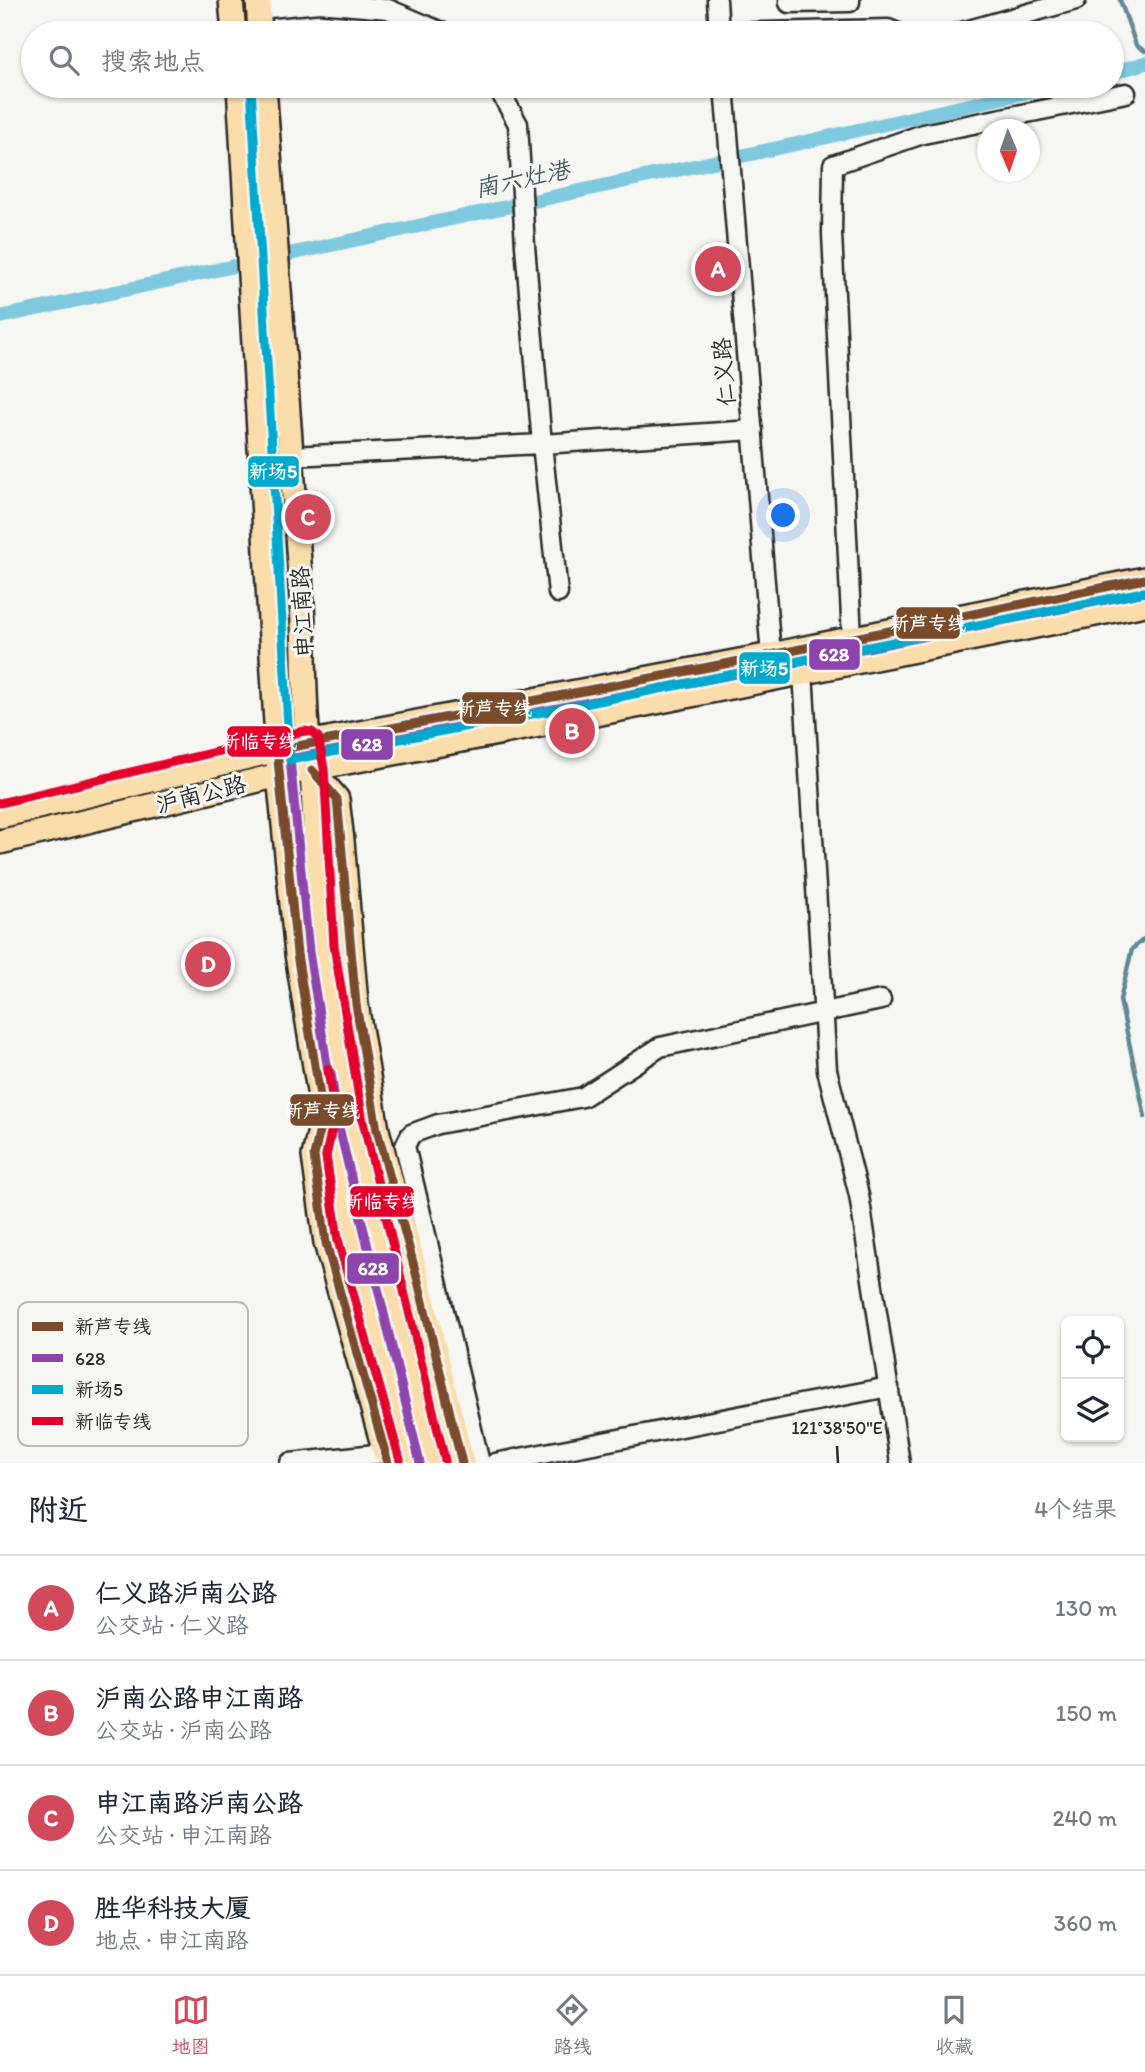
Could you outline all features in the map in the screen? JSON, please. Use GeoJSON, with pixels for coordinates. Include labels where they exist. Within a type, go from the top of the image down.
{"type":"FeatureCollection","features":[{"type":"Feature","properties":{"kind":"main road"},"geometry":{"type":"LineString","coordinates":[[231,0],[233,21]]}},
{"type":"Feature","properties":{"kind":"main road","name":"申江南路"},"geometry":{"type":"LineString","coordinates":[[240,98],[277,750],[296,954],[323,1115],[392,1460]]}},
{"type":"Feature","properties":{"kind":"main road","name":"申江南路"},"geometry":{"type":"LineString","coordinates":[[265,98],[303,606],[307,743],[312,770],[322,946],[351,1124],[433,1463]]}},
{"type":"Feature","properties":{"kind":"main road","name":"沪南公路"},"geometry":{"type":"LineString","coordinates":[[0,816],[307,743],[771,655],[1145,579]]}},
{"type":"Feature","properties":{"kind":"main road","name":"沪南公路"},"geometry":{"type":"LineString","coordinates":[[0,842],[279,775],[1145,604]]}},
{"type":"Feature","properties":{"kind":"main road"},"geometry":{"type":"LineString","coordinates":[[312,770],[337,799],[356,1003],[377,1130],[418,1281],[462,1463]]}},
{"type":"Feature","properties":{"kind":"main road"},"geometry":{"type":"LineString","coordinates":[[351,1124],[357,1074],[356,1003]]}},
{"type":"Feature","properties":{"kind":"street"},"geometry":{"type":"LineString","coordinates":[[717,0],[720,21]]}},
{"type":"Feature","properties":{"kind":"street"},"geometry":{"type":"LineString","coordinates":[[789,0],[789,3],[850,0]]}},
{"type":"Feature","properties":{"kind":"street"},"geometry":{"type":"LineString","coordinates":[[1001,21],[1076,0]]}},
{"type":"Feature","properties":{"kind":"street"},"geometry":{"type":"LineString","coordinates":[[258,5],[319,3],[388,9],[416,21]]}},
{"type":"Feature","properties":{"kind":"street"},"geometry":{"type":"LineString","coordinates":[[504,98],[518,124],[542,444],[558,593]]}},
{"type":"Feature","properties":{"kind":"street","name":"仁义路"},"geometry":{"type":"LineString","coordinates":[[725,98],[771,655]]}},
{"type":"Feature","properties":{"kind":"street"},"geometry":{"type":"LineString","coordinates":[[852,638],[833,248],[833,165],[923,134],[1101,98]]}},
{"type":"Feature","properties":{"kind":"street"},"geometry":{"type":"LineString","coordinates":[[291,456],[542,444],[753,430]]}},
{"type":"Feature","properties":{"kind":"street"},"geometry":{"type":"LineString","coordinates":[[803,672],[827,1070],[859,1195],[900,1463]]}},
{"type":"Feature","properties":{"kind":"street"},"geometry":{"type":"LineString","coordinates":[[480,1463],[405,1146],[411,1134],[439,1124],[583,1097],[660,1047],[881,1000]]}},
{"type":"Feature","properties":{"kind":"street"},"geometry":{"type":"LineString","coordinates":[[495,1463],[889,1387]]}},
{"type":"Feature","properties":{"kind":"street"},"geometry":{"type":"LineString","coordinates":[[290,1463],[392,1460]]}},
{"type":"Feature","properties":{"kind":"waterway"},"geometry":{"type":"LineString","coordinates":[[1120,0],[1136,45],[1145,51]]}},
{"type":"Feature","properties":{"kind":"waterway","name":"南六灶港"},"geometry":{"type":"LineString","coordinates":[[1124,69],[1145,63]]}},
{"type":"Feature","properties":{"kind":"waterway","name":"南六灶港"},"geometry":{"type":"LineString","coordinates":[[0,317],[1001,98]]}},
{"type":"Feature","properties":{"kind":"waterway"},"geometry":{"type":"LineString","coordinates":[[1145,938],[1132,949],[1120,1000],[1145,1117]]}},
{"type":"Feature","properties":{"kind":"transit line","name":"新场5"},"geometry":{"type":"LineString","coordinates":[[252,98],[290,760],[1143,592]]}},
{"type":"Feature","properties":{"kind":"transit line","name":"新芦专线"},"geometry":{"type":"LineString","coordinates":[[277,750],[771,655],[1145,579]]}},
{"type":"Feature","properties":{"kind":"transit line","name":"628"},"geometry":{"type":"LineString","coordinates":[[400,1460],[338,1240],[326,1156],[335,1114],[309,952],[290,759],[773,667],[1145,592]]}},
{"type":"Feature","properties":{"kind":"transit line","name":"新临专线"},"geometry":{"type":"LineString","coordinates":[[0,803],[304,731],[312,732],[318,737],[324,768],[334,945],[363,1122],[445,1460]]}},
{"type":"Feature","properties":{"kind":"transit line","name":"新芦专线"},"geometry":{"type":"LineString","coordinates":[[277,750],[297,954],[323,1115],[314,1156],[326,1243],[388,1463]]}},
{"type":"Feature","properties":{"kind":"transit line","name":"新芦专线"},"geometry":{"type":"LineString","coordinates":[[312,770],[337,799],[356,1004],[377,1130],[418,1281],[462,1463]]}},
{"type":"Feature","properties":{"kind":"transit line","name":"新临专线"},"geometry":{"type":"LineString","coordinates":[[328,1069],[335,1115],[326,1156],[338,1240],[400,1460]]}},
{"type":"Feature","properties":{"kind":"transit line","name":"628"},"geometry":{"type":"LineString","coordinates":[[331,1073],[339,1127],[420,1463]]}},
{"type":"Feature","properties":{"kind":"place","name":"仁义路沪南公路"},"geometry":{"type":"Point","coordinates":[718,269]}},
{"type":"Feature","properties":{"kind":"place","name":"申江南路沪南公路"},"geometry":{"type":"Point","coordinates":[308,517]}},
{"type":"Feature","properties":{"kind":"place","name":"沪南公路申江南路"},"geometry":{"type":"Point","coordinates":[572,731]}},
{"type":"Feature","properties":{"kind":"place","name":"胜华科技大厦"},"geometry":{"type":"Point","coordinates":[208,964]}}]}
